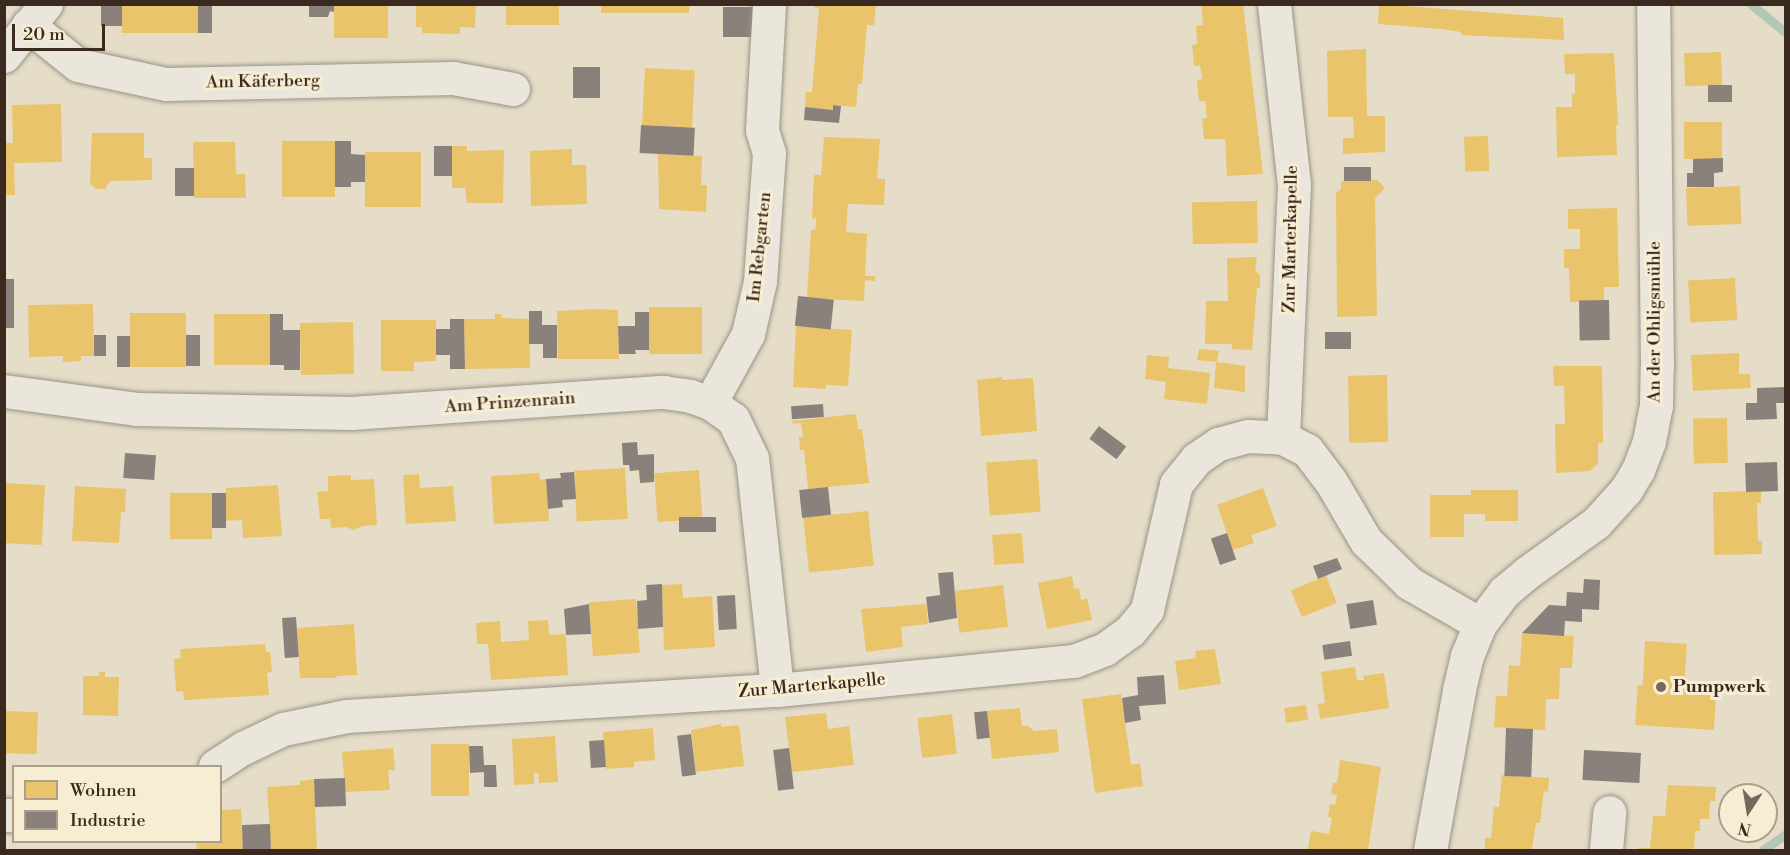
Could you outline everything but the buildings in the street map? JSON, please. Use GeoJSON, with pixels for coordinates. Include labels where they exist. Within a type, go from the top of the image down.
{"type":"FeatureCollection","features":[{"type":"Feature","properties":{"kind":"street","name":"Im Rebgarten"},"geometry":{"type":"LineString","coordinates":[[710,404],[748,334],[760,281],[769,153],[762,130],[769,4]]}},
{"type":"Feature","properties":{"kind":"street","name":"Zur Marterkapelle"},"geometry":{"type":"LineString","coordinates":[[1275,4],[1294,184],[1283,438]]}},
{"type":"Feature","properties":{"kind":"street","name":"An der Ohligsmühle"},"geometry":{"type":"LineString","coordinates":[[1431,850],[1459,690],[1467,656],[1480,624],[1512,585],[1596,523],[1626,490],[1638,470],[1649,441],[1656,406],[1657,367],[1653,4]]}},
{"type":"Feature","properties":{"kind":"street"},"geometry":{"type":"LineString","coordinates":[[4,56],[37,15]]}},
{"type":"Feature","properties":{"kind":"street","name":"Am Käferberg"},"geometry":{"type":"LineString","coordinates":[[37,15],[78,65],[166,84],[453,78],[513,89]]}},
{"type":"Feature","properties":{"kind":"street","name":"Am Prinzenrain"},"geometry":{"type":"LineString","coordinates":[[4,392],[138,409],[351,413],[663,392],[690,396],[710,404],[733,419],[752,458],[777,690]]}},
{"type":"Feature","properties":{"kind":"street","name":"Zur Marterkapelle"},"geometry":{"type":"LineString","coordinates":[[217,765],[243,748],[284,729],[347,716],[777,690],[1074,661],[1105,650],[1130,631],[1147,610],[1176,484],[1196,459],[1218,444],[1248,436],[1283,438],[1307,450],[1330,480],[1366,541],[1409,583],[1480,624]]}},
{"type":"Feature","properties":{"kind":"street"},"geometry":{"type":"LineString","coordinates":[[1606,850],[1609,812]]}},
{"type":"Feature","properties":{"kind":"waterway"},"geometry":{"type":"LineString","coordinates":[[1751,4],[1786,33]]}},
{"type":"Feature","properties":{"kind":"waterway"},"geometry":{"type":"LineString","coordinates":[[1763,850],[1786,834]]}},
{"type":"Feature","properties":{"kind":"place","name":"Pumpwerk"},"geometry":{"type":"Point","coordinates":[1661,687]}}]}
